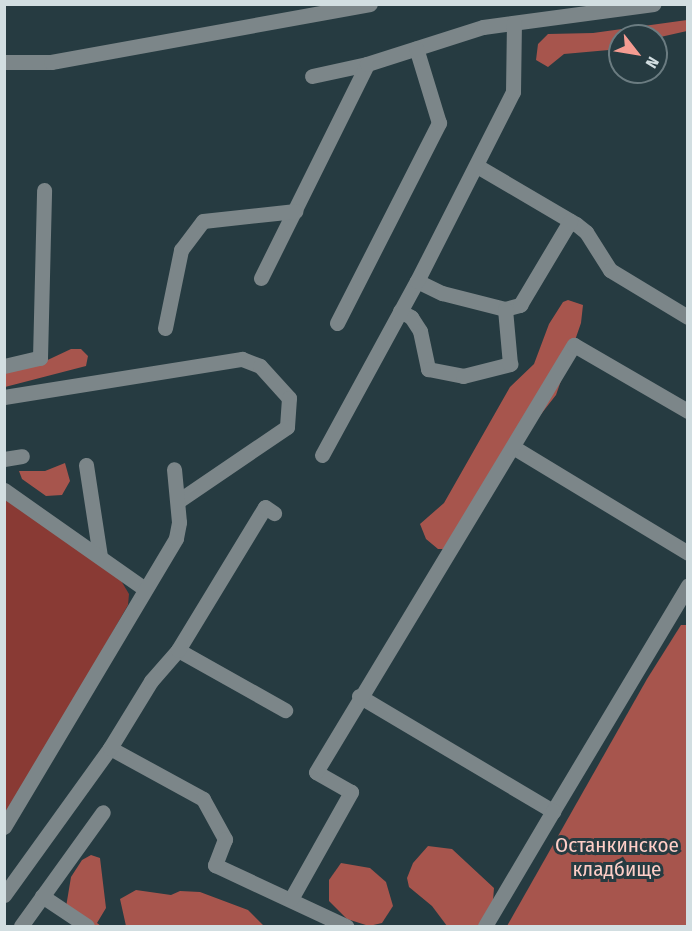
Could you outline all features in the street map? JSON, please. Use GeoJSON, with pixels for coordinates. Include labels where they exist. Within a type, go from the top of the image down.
{"type":"FeatureCollection","features":[{"type":"Feature","properties":{"kind":"street"},"geometry":{"type":"LineString","coordinates":[[4,62],[51,62],[370,4]]}},
{"type":"Feature","properties":{"kind":"street"},"geometry":{"type":"LineString","coordinates":[[552,4],[571,16]]}},
{"type":"Feature","properties":{"kind":"street"},"geometry":{"type":"LineString","coordinates":[[312,76],[367,64],[471,29],[653,4]]}},
{"type":"Feature","properties":{"kind":"street"},"geometry":{"type":"LineString","coordinates":[[322,455],[417,281],[513,92],[514,23]]}},
{"type":"Feature","properties":{"kind":"street"},"geometry":{"type":"LineString","coordinates":[[337,323],[439,123],[416,48]]}},
{"type":"Feature","properties":{"kind":"street"},"geometry":{"type":"LineString","coordinates":[[261,278],[367,64]]}},
{"type":"Feature","properties":{"kind":"street"},"geometry":{"type":"LineString","coordinates":[[477,166],[586,232],[610,270],[687,317]]}},
{"type":"Feature","properties":{"kind":"street"},"geometry":{"type":"LineString","coordinates":[[4,366],[40,358],[45,190]]}},
{"type":"Feature","properties":{"kind":"street"},"geometry":{"type":"LineString","coordinates":[[165,328],[181,250],[203,221],[294,211]]}},
{"type":"Feature","properties":{"kind":"street"},"geometry":{"type":"LineString","coordinates":[[417,281],[442,293],[505,309],[525,300],[570,221]]}},
{"type":"Feature","properties":{"kind":"street"},"geometry":{"type":"LineString","coordinates":[[399,311],[411,317],[420,331],[428,369],[463,376],[510,364],[505,309]]}},
{"type":"Feature","properties":{"kind":"street"},"geometry":{"type":"LineString","coordinates":[[291,899],[351,792],[316,772],[359,696],[574,345],[687,411]]}},
{"type":"Feature","properties":{"kind":"street"},"geometry":{"type":"LineString","coordinates":[[4,397],[242,359],[260,366],[289,398],[287,427],[178,501]]}},
{"type":"Feature","properties":{"kind":"street"},"geometry":{"type":"LineString","coordinates":[[513,447],[687,553]]}},
{"type":"Feature","properties":{"kind":"street"},"geometry":{"type":"LineString","coordinates":[[4,459],[22,456]]}},
{"type":"Feature","properties":{"kind":"street"},"geometry":{"type":"LineString","coordinates":[[86,465],[100,557]]}},
{"type":"Feature","properties":{"kind":"street"},"geometry":{"type":"LineString","coordinates":[[4,827],[179,530],[174,468]]}},
{"type":"Feature","properties":{"kind":"street"},"geometry":{"type":"LineString","coordinates":[[4,490],[145,590]]}},
{"type":"Feature","properties":{"kind":"street"},"geometry":{"type":"LineString","coordinates":[[4,895],[110,748],[151,681],[178,650],[207,609],[241,558],[265,507],[274,513]]}},
{"type":"Feature","properties":{"kind":"street"},"geometry":{"type":"LineString","coordinates":[[485,927],[687,585]]}},
{"type":"Feature","properties":{"kind":"street"},"geometry":{"type":"LineString","coordinates":[[178,650],[285,710]]}},
{"type":"Feature","properties":{"kind":"street"},"geometry":{"type":"LineString","coordinates":[[359,696],[553,811]]}},
{"type":"Feature","properties":{"kind":"street"},"geometry":{"type":"LineString","coordinates":[[110,748],[203,799],[225,839],[215,865],[291,899],[316,920],[346,927]]}},
{"type":"Feature","properties":{"kind":"street"},"geometry":{"type":"LineString","coordinates":[[21,927],[103,812]]}},
{"type":"Feature","properties":{"kind":"street"},"geometry":{"type":"LineString","coordinates":[[42,896],[87,927]]}},
{"type":"Feature","properties":{"kind":"shaded area"},"geometry":{"type":"Polygon","coordinates":[[[5,498],[120,579],[129,594],[128,605],[5,820],[5,498]]]}},
{"type":"Feature","properties":{"kind":"green space"},"geometry":{"type":"Polygon","coordinates":[[[687,20],[687,31],[668,35],[668,24],[658,24],[687,20]]]}},
{"type":"Feature","properties":{"kind":"green space"},"geometry":{"type":"Polygon","coordinates":[[[608,31],[608,50],[564,54],[548,67],[536,60],[538,44],[548,34],[608,31]]]}},
{"type":"Feature","properties":{"kind":"green space"},"geometry":{"type":"Polygon","coordinates":[[[568,300],[583,305],[581,323],[556,395],[520,441],[470,530],[449,549],[438,549],[426,539],[420,524],[444,503],[510,387],[534,364],[549,324],[563,302],[568,300]]]}},
{"type":"Feature","properties":{"kind":"green space"},"geometry":{"type":"Polygon","coordinates":[[[71,349],[81,349],[88,356],[86,366],[5,387],[5,373],[37,365],[71,349]]]}},
{"type":"Feature","properties":{"kind":"green space"},"geometry":{"type":"Polygon","coordinates":[[[65,463],[70,481],[62,495],[46,496],[22,479],[19,471],[45,471],[65,463]]]}},
{"type":"Feature","properties":{"kind":"green space","name":"Останкинское кладбище"},"geometry":{"type":"Polygon","coordinates":[[[681,625],[687,625],[687,926],[507,926],[647,679],[681,625]]]}},
{"type":"Feature","properties":{"kind":"green space"},"geometry":{"type":"Polygon","coordinates":[[[428,846],[452,849],[494,888],[493,901],[480,926],[447,926],[432,906],[409,887],[407,878],[413,863],[428,846]]]}},
{"type":"Feature","properties":{"kind":"green space"},"geometry":{"type":"Polygon","coordinates":[[[91,855],[100,858],[106,908],[97,923],[101,926],[74,926],[65,913],[71,877],[82,860],[91,855]]]}},
{"type":"Feature","properties":{"kind":"green space"},"geometry":{"type":"Polygon","coordinates":[[[341,863],[370,868],[386,882],[393,906],[382,923],[369,926],[347,919],[329,901],[329,880],[341,863]]]}},
{"type":"Feature","properties":{"kind":"green space"},"geometry":{"type":"Polygon","coordinates":[[[136,890],[171,895],[180,891],[200,892],[248,910],[264,926],[126,926],[120,899],[136,890]]]}}]}
